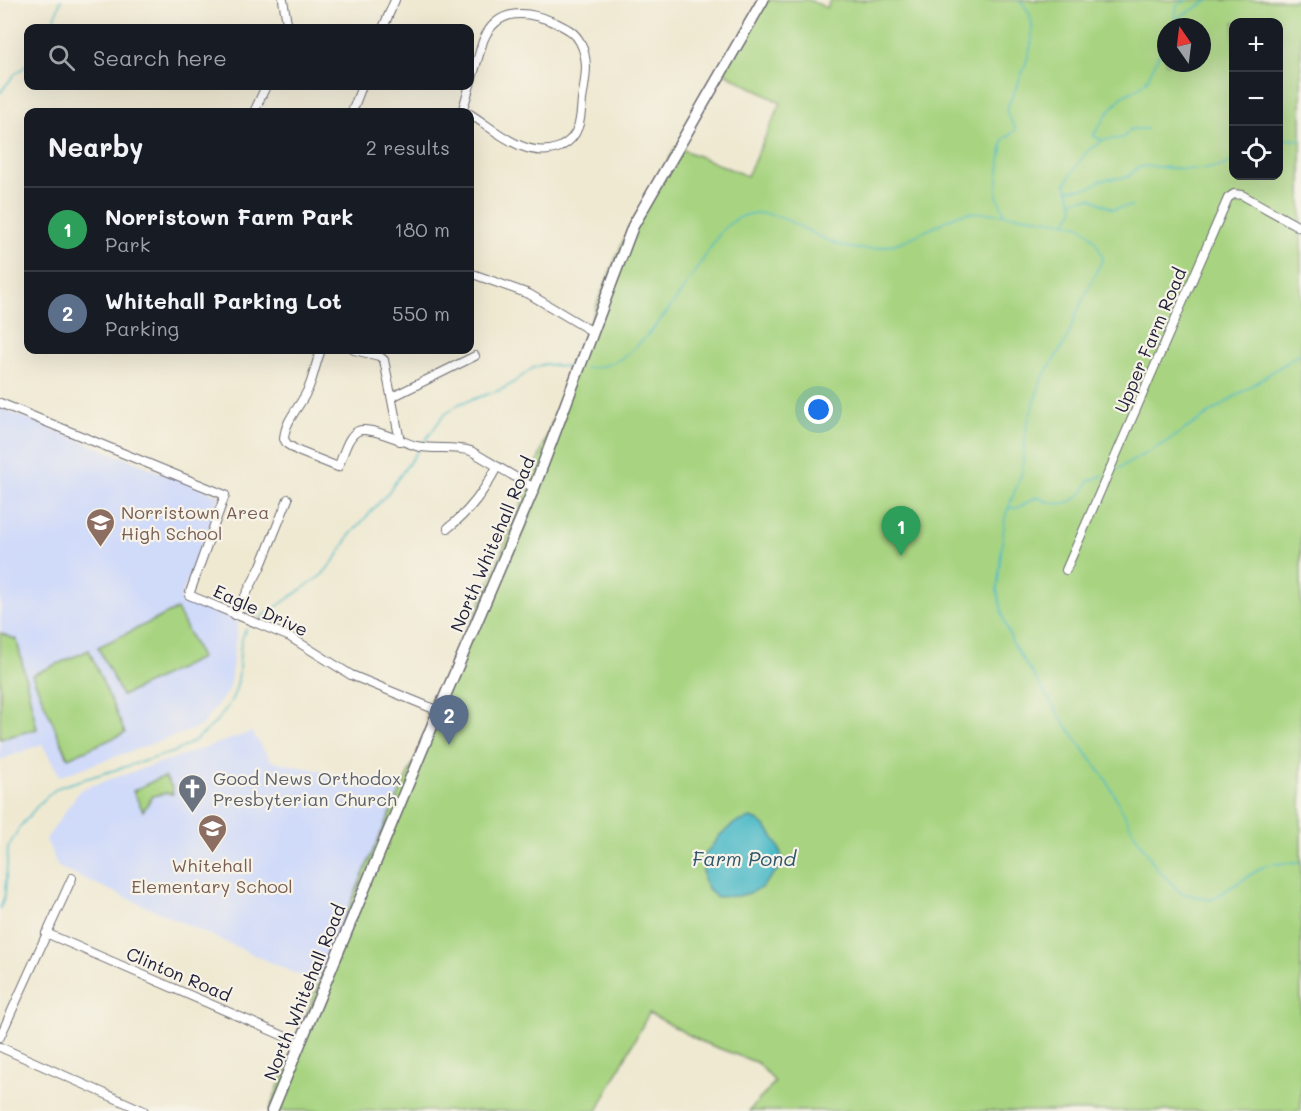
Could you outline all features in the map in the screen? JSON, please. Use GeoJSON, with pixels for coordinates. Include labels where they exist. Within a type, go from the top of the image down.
{"type":"FeatureCollection","features":[{"type":"Feature","properties":{"kind":"main road","name":"North Whitehall Road"},"geometry":{"type":"LineString","coordinates":[[272,1111],[534,488],[587,353],[633,226],[763,0]]}},
{"type":"Feature","properties":{"kind":"street"},"geometry":{"type":"LineString","coordinates":[[283,0],[287,24]]}},
{"type":"Feature","properties":{"kind":"street"},"geometry":{"type":"LineString","coordinates":[[385,24],[395,0]]}},
{"type":"Feature","properties":{"kind":"street"},"geometry":{"type":"LineString","coordinates":[[474,79],[486,34],[497,21],[515,14],[531,14],[568,28],[576,36],[585,53],[587,66],[578,129],[565,144],[548,151],[523,147],[474,117]]}},
{"type":"Feature","properties":{"kind":"street"},"geometry":{"type":"LineString","coordinates":[[256,108],[264,90]]}},
{"type":"Feature","properties":{"kind":"street"},"geometry":{"type":"LineString","coordinates":[[354,108],[360,90]]}},
{"type":"Feature","properties":{"kind":"street"},"geometry":{"type":"LineString","coordinates":[[467,108],[471,90]]}},
{"type":"Feature","properties":{"kind":"street","name":"Upper Farm Road"},"geometry":{"type":"LineString","coordinates":[[1066,570],[1228,198],[1234,194],[1242,195],[1301,228]]}},
{"type":"Feature","properties":{"kind":"street"},"geometry":{"type":"LineString","coordinates":[[474,274],[529,294],[594,332]]}},
{"type":"Feature","properties":{"kind":"street"},"geometry":{"type":"LineString","coordinates":[[320,354],[309,388],[291,417],[284,434],[287,444],[298,451],[338,467],[352,436],[357,432],[374,432],[418,447],[460,448],[471,451],[534,488]]}},
{"type":"Feature","properties":{"kind":"street"},"geometry":{"type":"LineString","coordinates":[[374,354],[384,360],[400,441]]}},
{"type":"Feature","properties":{"kind":"street"},"geometry":{"type":"LineString","coordinates":[[392,397],[475,356]]}},
{"type":"Feature","properties":{"kind":"street","name":"Eagle Drive"},"geometry":{"type":"LineString","coordinates":[[0,403],[225,495],[189,595],[290,637],[361,680],[440,711]]}},
{"type":"Feature","properties":{"kind":"street"},"geometry":{"type":"LineString","coordinates":[[448,528],[463,516],[477,499],[497,467]]}},
{"type":"Feature","properties":{"kind":"street"},"geometry":{"type":"LineString","coordinates":[[235,615],[260,568],[288,499]]}},
{"type":"Feature","properties":{"kind":"street"},"geometry":{"type":"LineString","coordinates":[[0,1037],[72,878]]}},
{"type":"Feature","properties":{"kind":"street","name":"Clinton Road"},"geometry":{"type":"LineString","coordinates":[[46,933],[300,1043]]}},
{"type":"Feature","properties":{"kind":"street"},"geometry":{"type":"LineString","coordinates":[[0,1047],[144,1111]]}},
{"type":"Feature","properties":{"kind":"shaded area","name":"Norristown Area High School"},"geometry":{"type":"Polygon","coordinates":[[[0,408],[220,496],[180,599],[238,622],[229,690],[200,727],[60,776],[42,744],[0,760],[0,408]]]}},
{"type":"Feature","properties":{"kind":"shaded area","name":"Whitehall Elementary School"},"geometry":{"type":"Polygon","coordinates":[[[252,732],[271,761],[401,787],[317,983],[58,867],[46,839],[81,789],[252,732]]]}},
{"type":"Feature","properties":{"kind":"green space"},"geometry":{"type":"Polygon","coordinates":[[[765,0],[809,0],[827,8],[830,0],[1301,0],[1301,1111],[749,1111],[775,1082],[758,1063],[702,1042],[649,1013],[597,1111],[269,1111],[336,938],[426,735],[523,500],[598,301],[625,237],[676,147],[747,176],[781,103],[719,70],[765,0]]]}},
{"type":"Feature","properties":{"kind":"green space"},"geometry":{"type":"Polygon","coordinates":[[[177,609],[201,658],[122,696],[98,647],[177,609]]]}},
{"type":"Feature","properties":{"kind":"green space"},"geometry":{"type":"Polygon","coordinates":[[[0,633],[17,640],[37,729],[0,739],[0,633]]]}},
{"type":"Feature","properties":{"kind":"green space"},"geometry":{"type":"Polygon","coordinates":[[[89,650],[125,733],[68,758],[32,675],[89,650]]]}},
{"type":"Feature","properties":{"kind":"green space"},"geometry":{"type":"Polygon","coordinates":[[[165,777],[172,787],[173,794],[153,796],[143,811],[133,791],[165,777]]]}},
{"type":"Feature","properties":{"kind":"water","name":"Farm Pond"},"geometry":{"type":"Polygon","coordinates":[[[751,818],[763,825],[773,837],[783,864],[761,888],[738,896],[716,897],[703,880],[703,857],[721,834],[735,823],[751,818]]]}},
{"type":"Feature","properties":{"kind":"waterway"},"geometry":{"type":"LineString","coordinates":[[52,24],[61,0]]}},
{"type":"Feature","properties":{"kind":"waterway"},"geometry":{"type":"LineString","coordinates":[[1005,214],[997,197],[1003,140],[1016,130],[1006,111],[1026,64],[1032,39],[1029,14],[1020,0]]}},
{"type":"Feature","properties":{"kind":"waterway"},"geometry":{"type":"LineString","coordinates":[[1175,17],[1177,5],[1187,0]]}},
{"type":"Feature","properties":{"kind":"waterway"},"geometry":{"type":"LineString","coordinates":[[1177,18],[1210,0]]}},
{"type":"Feature","properties":{"kind":"waterway"},"geometry":{"type":"LineString","coordinates":[[1067,221],[1074,208],[1066,183],[1083,157],[1102,140],[1093,136],[1107,114],[1123,96],[1137,89],[1147,80],[1157,59]]}},
{"type":"Feature","properties":{"kind":"waterway"},"geometry":{"type":"LineString","coordinates":[[0,93],[14,75],[24,67]]}},
{"type":"Feature","properties":{"kind":"waterway"},"geometry":{"type":"LineString","coordinates":[[1103,140],[1123,138],[1131,129],[1147,129]]}},
{"type":"Feature","properties":{"kind":"waterway"},"geometry":{"type":"LineString","coordinates":[[1283,139],[1301,140]]}},
{"type":"Feature","properties":{"kind":"waterway"},"geometry":{"type":"LineString","coordinates":[[1070,190],[1091,187],[1101,180],[1128,177],[1137,168],[1147,166],[1205,169],[1229,162]]}},
{"type":"Feature","properties":{"kind":"waterway"},"geometry":{"type":"LineString","coordinates":[[1073,200],[1091,198],[1112,209],[1132,206]]}},
{"type":"Feature","properties":{"kind":"waterway"},"geometry":{"type":"LineString","coordinates":[[585,368],[601,366],[625,356],[665,314],[720,233],[737,219],[753,213],[787,220],[822,238],[858,249],[878,248],[898,243],[965,213],[1026,217],[1062,222],[1083,228],[1090,234],[1103,258],[1077,312],[1067,339],[1042,378],[1026,427],[1022,472],[1005,517],[997,590],[1004,621],[1013,644],[1065,724],[1107,781],[1134,833],[1157,869],[1181,893],[1211,900],[1266,865],[1301,863]]}},
{"type":"Feature","properties":{"kind":"waterway"},"geometry":{"type":"LineString","coordinates":[[1114,471],[1166,442],[1301,353]]}},
{"type":"Feature","properties":{"kind":"waterway"},"geometry":{"type":"LineString","coordinates":[[422,445],[443,416],[459,404],[500,390],[533,368],[545,364],[575,368]]}},
{"type":"Feature","properties":{"kind":"waterway"},"geometry":{"type":"LineString","coordinates":[[259,619],[322,575],[337,557],[350,535],[387,494],[419,449]]}},
{"type":"Feature","properties":{"kind":"waterway"},"geometry":{"type":"LineString","coordinates":[[1008,508],[1017,508],[1037,497],[1061,504],[1074,500],[1085,489],[1089,481],[1104,475]]}},
{"type":"Feature","properties":{"kind":"waterway"},"geometry":{"type":"LineString","coordinates":[[0,909],[5,895],[8,848],[19,828],[40,803],[57,788],[174,752],[205,732],[223,713],[235,692],[241,642],[246,629]]}},
{"type":"Feature","properties":{"kind":"place","name":"Norristown Area High School"},"geometry":{"type":"Point","coordinates":[100,548]}},
{"type":"Feature","properties":{"kind":"place","name":"Norristown Farm Park"},"geometry":{"type":"Point","coordinates":[901,556]}},
{"type":"Feature","properties":{"kind":"place","name":"Whitehall Parking Lot"},"geometry":{"type":"Point","coordinates":[449,745]}},
{"type":"Feature","properties":{"kind":"place","name":"Good News Orthodox Presbyterian Church"},"geometry":{"type":"Point","coordinates":[192,814]}},
{"type":"Feature","properties":{"kind":"place","name":"Whitehall Elementary School"},"geometry":{"type":"Point","coordinates":[212,854]}}]}
